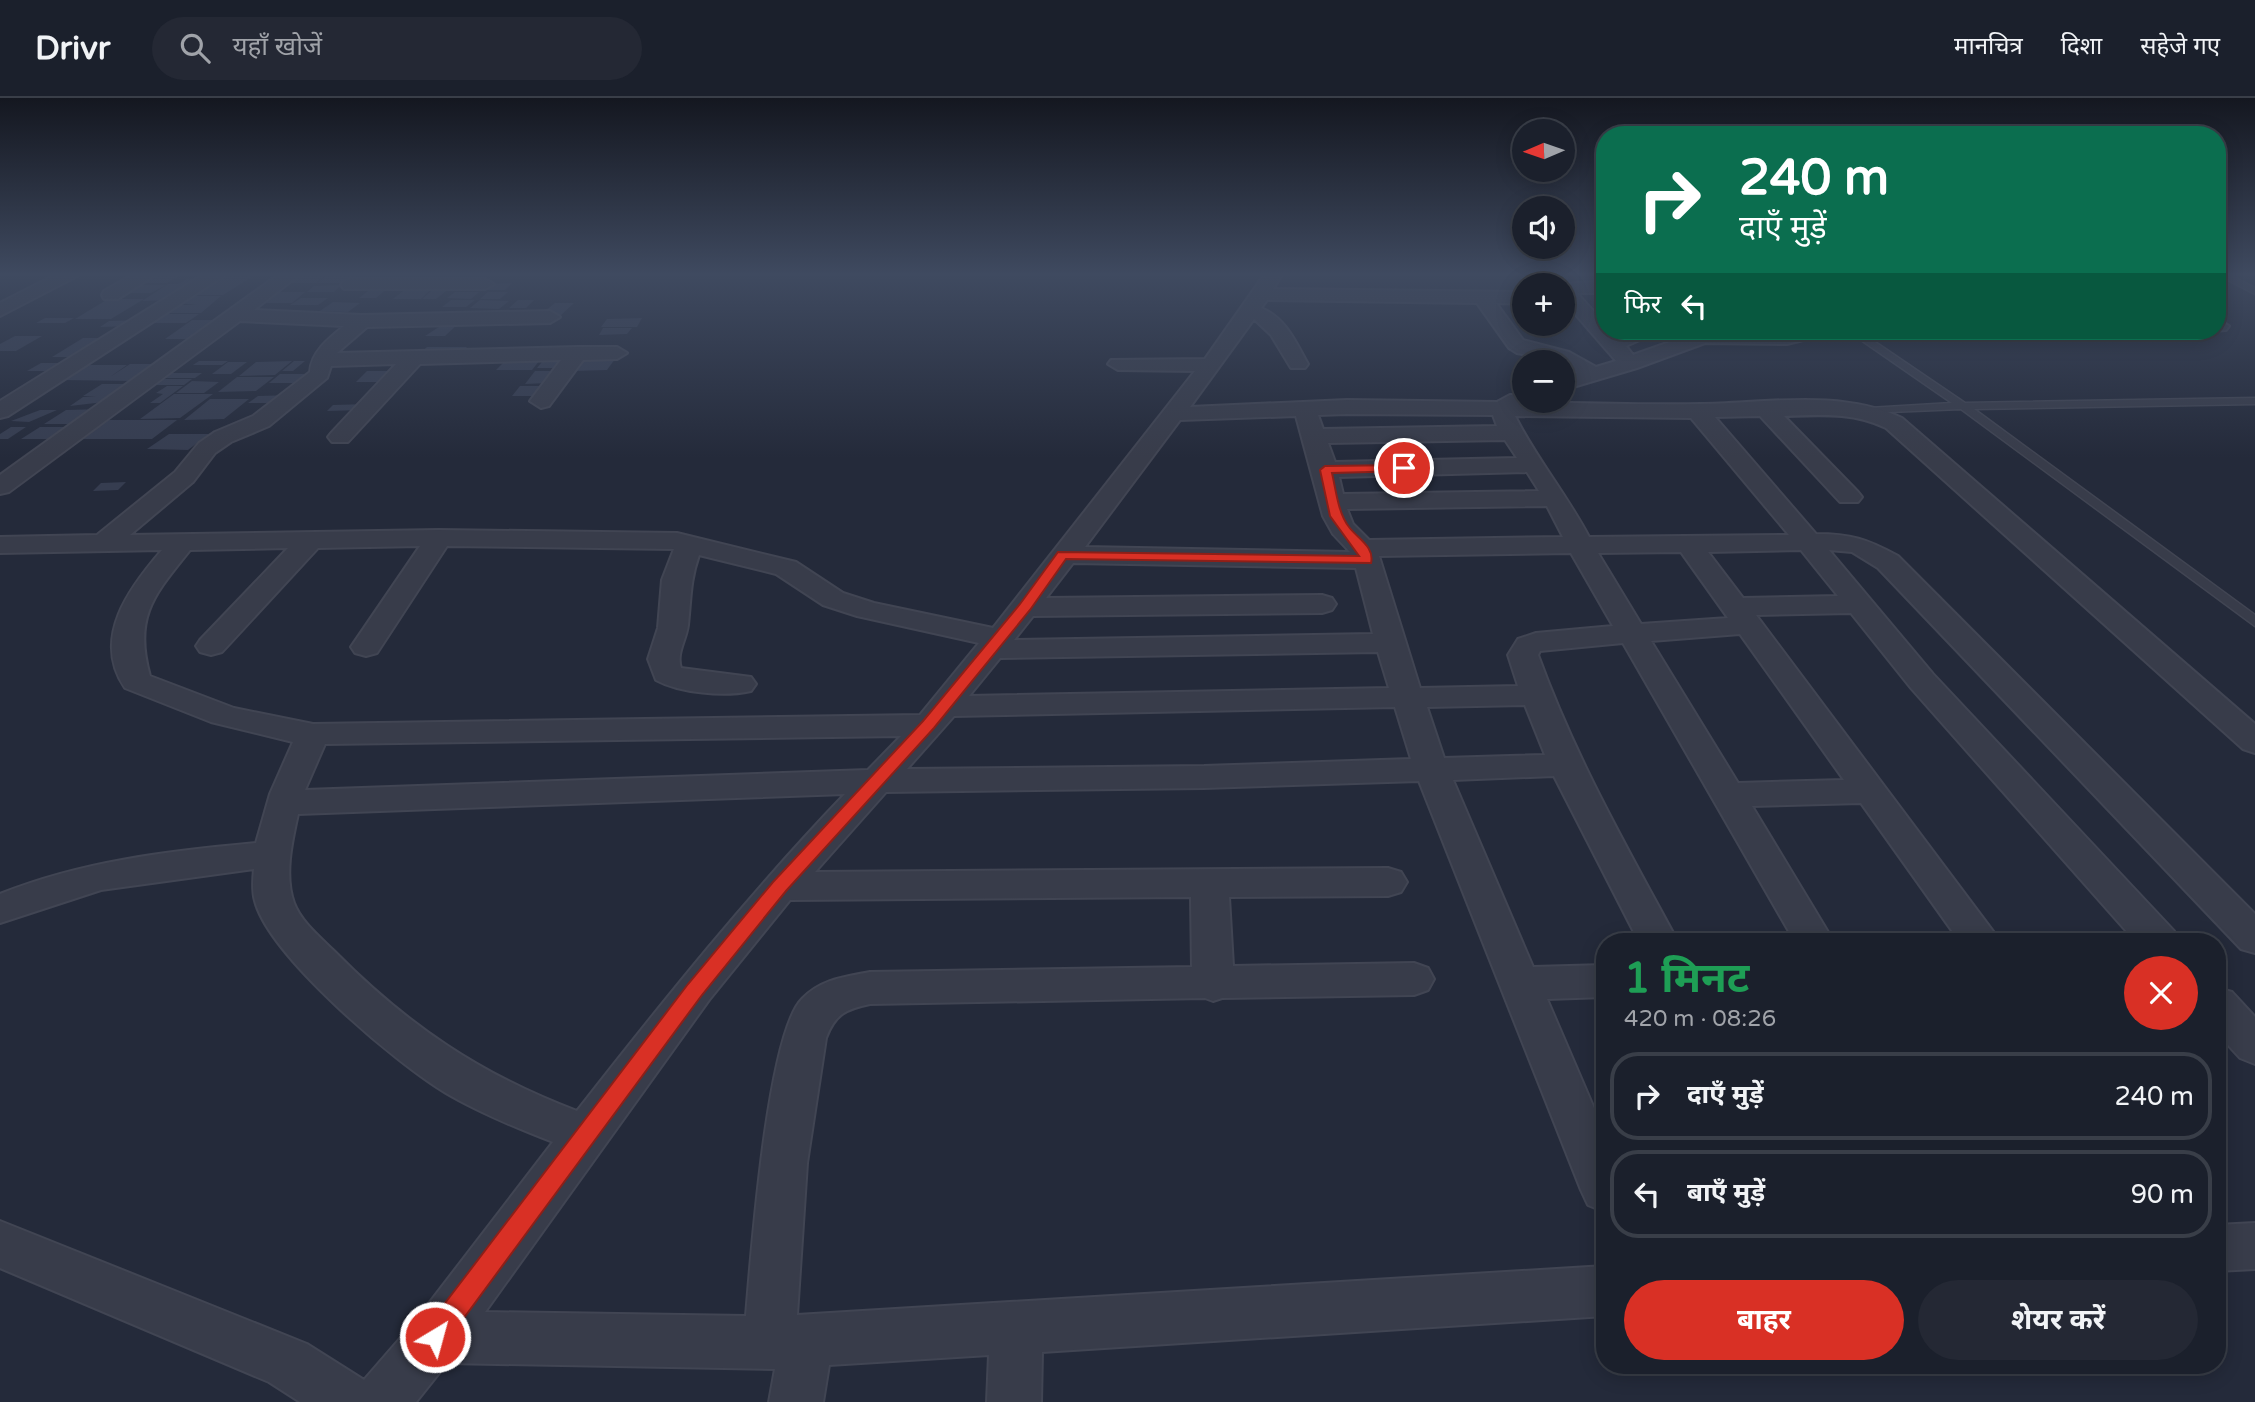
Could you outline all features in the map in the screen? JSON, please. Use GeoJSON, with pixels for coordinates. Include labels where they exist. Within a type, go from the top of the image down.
{"type":"FeatureCollection","features":[{"type":"Feature","properties":{"kind":"street"},"geometry":{"type":"LineString","coordinates":[[0,411],[119,336]]}},
{"type":"Feature","properties":{"kind":"street"},"geometry":{"type":"LineString","coordinates":[[0,487],[210,336]]}},
{"type":"Feature","properties":{"kind":"street"},"geometry":{"type":"LineString","coordinates":[[103,544],[184,477],[207,448],[223,437],[261,421],[320,374],[322,360],[346,336]]}},
{"type":"Feature","properties":{"kind":"street"},"geometry":{"type":"LineString","coordinates":[[381,1402],[435,1337],[695,989],[780,887],[936,715],[995,644],[1232,336]]}},
{"type":"Feature","properties":{"kind":"street"},"geometry":{"type":"LineString","coordinates":[[1282,336],[1298,364]]}},
{"type":"Feature","properties":{"kind":"street"},"geometry":{"type":"LineString","coordinates":[[1510,336],[1524,349],[1562,356],[1594,374]]}},
{"type":"Feature","properties":{"kind":"street"},"geometry":{"type":"LineString","coordinates":[[1608,340],[1630,364]]}},
{"type":"Feature","properties":{"kind":"street"},"geometry":{"type":"LineString","coordinates":[[1612,345],[1623,340]]}},
{"type":"Feature","properties":{"kind":"street"},"geometry":{"type":"LineString","coordinates":[[1575,380],[1630,364],[1693,340]]}},
{"type":"Feature","properties":{"kind":"street"},"geometry":{"type":"LineString","coordinates":[[322,360],[578,353],[619,345],[340,341]]}},
{"type":"Feature","properties":{"kind":"street"},"geometry":{"type":"LineString","coordinates":[[541,401],[578,353]]}},
{"type":"Feature","properties":{"kind":"street"},"geometry":{"type":"LineString","coordinates":[[340,437],[415,357]]}},
{"type":"Feature","properties":{"kind":"street"},"geometry":{"type":"LineString","coordinates":[[1118,364],[1211,365]]}},
{"type":"Feature","properties":{"kind":"street"},"geometry":{"type":"LineString","coordinates":[[1575,412],[1846,408],[1869,411],[1894,423],[2255,742]]}},
{"type":"Feature","properties":{"kind":"street"},"geometry":{"type":"LineString","coordinates":[[1765,409],[1849,497]]}},
{"type":"Feature","properties":{"kind":"street"},"geometry":{"type":"LineString","coordinates":[[1697,411],[1922,681],[2152,933]]}},
{"type":"Feature","properties":{"kind":"street"},"geometry":{"type":"LineString","coordinates":[[1172,414],[1309,423],[1513,413],[1534,465],[1556,498],[1581,547],[1810,933]]}},
{"type":"Feature","properties":{"kind":"street"},"geometry":{"type":"LineString","coordinates":[[1309,423],[1342,528],[1364,554],[1431,769],[1596,1168]]}},
{"type":"Feature","properties":{"kind":"street"},"geometry":{"type":"LineString","coordinates":[[1325,470],[1534,465]]}},
{"type":"Feature","properties":{"kind":"street"},"geometry":{"type":"LineString","coordinates":[[1333,502],[1556,498]]}},
{"type":"Feature","properties":{"kind":"street"},"geometry":{"type":"LineString","coordinates":[[3,547],[590,537],[690,543],[786,568],[833,599],[995,644],[1390,643]]}},
{"type":"Feature","properties":{"kind":"street"},"geometry":{"type":"LineString","coordinates":[[366,647],[439,538]]}},
{"type":"Feature","properties":{"kind":"street"},"geometry":{"type":"LineString","coordinates":[[211,646],[311,540]]}},
{"type":"Feature","properties":{"kind":"street"},"geometry":{"type":"LineString","coordinates":[[1062,555],[1364,554],[1808,542],[1858,545],[1888,562],[2255,938]]}},
{"type":"Feature","properties":{"kind":"street"},"geometry":{"type":"LineString","coordinates":[[182,543],[137,600],[126,630],[127,653],[136,681],[181,703],[239,723],[313,734],[1536,695]]}},
{"type":"Feature","properties":{"kind":"street"},"geometry":{"type":"LineString","coordinates":[[690,543],[676,580],[673,628],[663,659],[667,673],[678,680],[740,684]]}},
{"type":"Feature","properties":{"kind":"street"},"geometry":{"type":"LineString","coordinates":[[1690,546],[1975,933]]}},
{"type":"Feature","properties":{"kind":"street"},"geometry":{"type":"LineString","coordinates":[[1269,604],[1273,645]]}},
{"type":"Feature","properties":{"kind":"street"},"geometry":{"type":"LineString","coordinates":[[1025,607],[1322,604]]}},
{"type":"Feature","properties":{"kind":"street"},"geometry":{"type":"LineString","coordinates":[[1654,933],[1612,860],[1536,695],[1523,655],[1529,645],[1546,639],[1631,632],[1742,616],[1857,604]]}},
{"type":"Feature","properties":{"kind":"street"},"geometry":{"type":"LineString","coordinates":[[313,734],[289,780],[274,842],[274,904],[298,938],[375,1014],[458,1078],[516,1107],[586,1134]]}},
{"type":"Feature","properties":{"kind":"street"},"geometry":{"type":"LineString","coordinates":[[284,803],[877,781],[1205,777],[1569,765]]}},
{"type":"Feature","properties":{"kind":"street"},"geometry":{"type":"LineString","coordinates":[[1728,795],[1871,791]]}},
{"type":"Feature","properties":{"kind":"street"},"geometry":{"type":"LineString","coordinates":[[0,909],[38,892],[122,870],[274,854]]}},
{"type":"Feature","properties":{"kind":"street"},"geometry":{"type":"LineString","coordinates":[[780,887],[1388,882]]}},
{"type":"Feature","properties":{"kind":"street"},"geometry":{"type":"LineString","coordinates":[[1210,883],[1213,985]]}},
{"type":"Feature","properties":{"kind":"street"},"geometry":{"type":"LineString","coordinates":[[796,1402],[788,1342],[784,1163],[805,1038],[816,1012],[835,995],[870,988],[1213,985],[1414,979]]}},
{"type":"Feature","properties":{"kind":"street"},"geometry":{"type":"LineString","coordinates":[[1520,984],[1596,981]]}},
{"type":"Feature","properties":{"kind":"street"},"geometry":{"type":"LineString","coordinates":[[2226,1014],[2255,1046]]}},
{"type":"Feature","properties":{"kind":"street"},"geometry":{"type":"LineString","coordinates":[[0,1244],[288,1363],[349,1402]]}},
{"type":"Feature","properties":{"kind":"street"},"geometry":{"type":"LineString","coordinates":[[2226,1248],[2255,1246]]}},
{"type":"Feature","properties":{"kind":"street"},"geometry":{"type":"LineString","coordinates":[[435,1337],[788,1342],[1596,1292]]}},
{"type":"Feature","properties":{"kind":"street"},"geometry":{"type":"LineString","coordinates":[[1014,1402],[1016,1328]]}},
{"type":"Feature","properties":{"kind":"lane"},"geometry":{"type":"LineString","coordinates":[[1866,340],[1963,406],[2255,622]]}},
{"type":"Feature","properties":{"kind":"lane"},"geometry":{"type":"LineString","coordinates":[[1869,411],[1963,406],[2255,401]]}},
{"type":"Feature","properties":{"kind":"building"},"geometry":{"type":"Polygon","coordinates":[[[15,336],[42,336],[16,351],[0,351],[0,344],[15,336]]]}},
{"type":"Feature","properties":{"kind":"building"},"geometry":{"type":"Polygon","coordinates":[[[169,336],[205,336],[201,339],[165,339],[169,336]]]}},
{"type":"Feature","properties":{"kind":"building"},"geometry":{"type":"Polygon","coordinates":[[[83,338],[115,338],[85,357],[52,357],[83,338]]]}},
{"type":"Feature","properties":{"kind":"building"},"geometry":{"type":"Polygon","coordinates":[[[427,347],[467,347],[459,355],[418,355],[427,347]]]}},
{"type":"Feature","properties":{"kind":"building"},"geometry":{"type":"Polygon","coordinates":[[[544,355],[532,370],[496,370],[510,356],[544,355]]]}},
{"type":"Feature","properties":{"kind":"building"},"geometry":{"type":"Polygon","coordinates":[[[569,356],[560,368],[537,368],[546,357],[569,356]]]}},
{"type":"Feature","properties":{"kind":"building"},"geometry":{"type":"Polygon","coordinates":[[[615,359],[607,370],[573,371],[581,360],[615,359]]]}},
{"type":"Feature","properties":{"kind":"building"},"geometry":{"type":"Polygon","coordinates":[[[199,361],[228,361],[222,365],[193,365],[199,361]]]}},
{"type":"Feature","properties":{"kind":"building"},"geometry":{"type":"Polygon","coordinates":[[[292,361],[275,375],[239,376],[256,362],[292,361]]]}},
{"type":"Feature","properties":{"kind":"building"},"geometry":{"type":"Polygon","coordinates":[[[294,361],[305,361],[293,371],[282,371],[294,361]]]}},
{"type":"Feature","properties":{"kind":"building"},"geometry":{"type":"Polygon","coordinates":[[[228,362],[247,362],[231,374],[212,374],[228,362]]]}},
{"type":"Feature","properties":{"kind":"building"},"geometry":{"type":"Polygon","coordinates":[[[41,363],[74,363],[61,371],[27,371],[41,363]]]}},
{"type":"Feature","properties":{"kind":"building"},"geometry":{"type":"Polygon","coordinates":[[[130,364],[160,364],[135,381],[60,380],[81,365],[127,365],[110,377],[130,364]]]}},
{"type":"Feature","properties":{"kind":"building"},"geometry":{"type":"Polygon","coordinates":[[[367,371],[399,371],[388,382],[356,382],[367,371]]]}},
{"type":"Feature","properties":{"kind":"building"},"geometry":{"type":"Polygon","coordinates":[[[535,371],[559,371],[549,383],[525,384],[535,371]]]}},
{"type":"Feature","properties":{"kind":"building"},"geometry":{"type":"Polygon","coordinates":[[[169,373],[202,373],[195,378],[162,378],[169,373]]]}},
{"type":"Feature","properties":{"kind":"building"},"geometry":{"type":"Polygon","coordinates":[[[280,374],[314,374],[304,383],[269,383],[280,374]]]}},
{"type":"Feature","properties":{"kind":"building"},"geometry":{"type":"Polygon","coordinates":[[[237,377],[274,377],[256,391],[218,392],[237,377]]]}},
{"type":"Feature","properties":{"kind":"building"},"geometry":{"type":"Polygon","coordinates":[[[161,379],[192,379],[184,385],[152,385],[161,379]]]}},
{"type":"Feature","properties":{"kind":"building"},"geometry":{"type":"Polygon","coordinates":[[[192,381],[219,382],[204,393],[176,393],[192,381]]]}},
{"type":"Feature","properties":{"kind":"building"},"geometry":{"type":"Polygon","coordinates":[[[102,384],[134,384],[104,402],[70,406],[83,397],[96,397],[83,396],[102,384]]]}},
{"type":"Feature","properties":{"kind":"building"},"geometry":{"type":"Polygon","coordinates":[[[167,386],[183,386],[160,403],[150,403],[163,394],[156,393],[167,386]]]}},
{"type":"Feature","properties":{"kind":"building"},"geometry":{"type":"Polygon","coordinates":[[[520,386],[549,386],[541,396],[512,396],[520,386]]]}},
{"type":"Feature","properties":{"kind":"building"},"geometry":{"type":"Polygon","coordinates":[[[174,394],[213,394],[180,418],[140,419],[174,394]]]}},
{"type":"Feature","properties":{"kind":"building"},"geometry":{"type":"Polygon","coordinates":[[[293,395],[285,403],[248,403],[258,396],[293,395]]]}},
{"type":"Feature","properties":{"kind":"building"},"geometry":{"type":"Polygon","coordinates":[[[210,399],[249,399],[224,419],[184,420],[210,399]]]}},
{"type":"Feature","properties":{"kind":"building"},"geometry":{"type":"Polygon","coordinates":[[[367,404],[362,410],[327,411],[333,405],[367,404]]]}},
{"type":"Feature","properties":{"kind":"building"},"geometry":{"type":"Polygon","coordinates":[[[103,409],[81,424],[44,424],[66,410],[103,409]]]}},
{"type":"Feature","properties":{"kind":"building"},"geometry":{"type":"Polygon","coordinates":[[[40,410],[57,410],[29,422],[11,421],[40,410]]]}},
{"type":"Feature","properties":{"kind":"building"},"geometry":{"type":"Polygon","coordinates":[[[108,420],[177,420],[152,439],[82,439],[108,420]]]}},
{"type":"Feature","properties":{"kind":"building"},"geometry":{"type":"Polygon","coordinates":[[[11,427],[26,427],[8,439],[0,439],[0,434],[11,427]]]}},
{"type":"Feature","properties":{"kind":"building"},"geometry":{"type":"Polygon","coordinates":[[[40,427],[78,427],[60,439],[21,439],[40,427]]]}},
{"type":"Feature","properties":{"kind":"building"},"geometry":{"type":"Polygon","coordinates":[[[169,434],[209,434],[188,450],[147,449],[169,434]]]}},
{"type":"Feature","properties":{"kind":"building"},"geometry":{"type":"Polygon","coordinates":[[[126,482],[118,490],[93,491],[101,483],[126,482]]]}},
{"type":"Feature","properties":{"kind":"route"},"geometry":{"type":"LineString","coordinates":[[435,1337],[695,989],[780,887],[929,725],[1025,607],[1062,555],[1366,560],[1362,548],[1342,528],[1336,516],[1325,470],[1404,468]]}}]}
